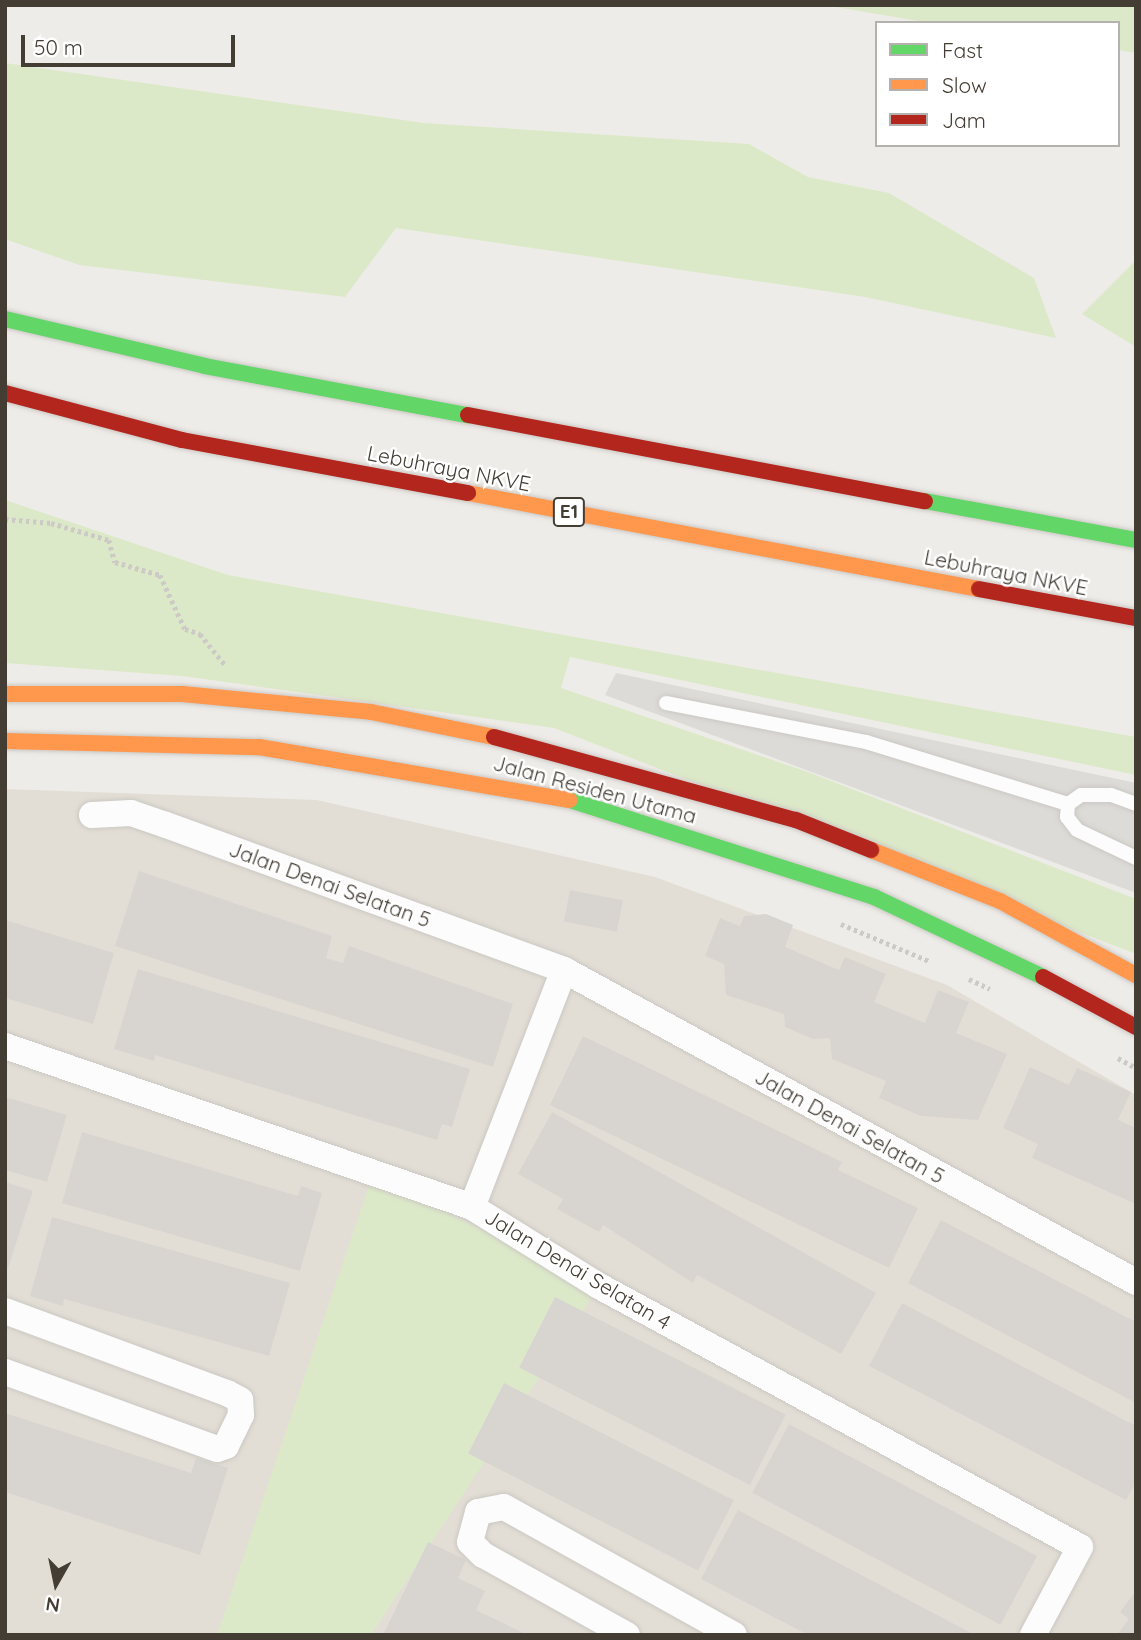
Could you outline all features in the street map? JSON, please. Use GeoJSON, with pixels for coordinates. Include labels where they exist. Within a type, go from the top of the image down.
{"type":"FeatureCollection","features":[{"type":"Feature","properties":{"kind":"main road"},"geometry":{"type":"LineString","coordinates":[[5,319],[205,366],[1136,540]]}},
{"type":"Feature","properties":{"kind":"main road","name":"Lebuhraya NKVE"},"geometry":{"type":"LineString","coordinates":[[5,393],[182,440],[1136,618]]}},
{"type":"Feature","properties":{"kind":"main road","name":"Jalan Residen Utama"},"geometry":{"type":"LineString","coordinates":[[5,694],[232,699],[471,729],[796,820],[1000,901],[1136,975]]}},
{"type":"Feature","properties":{"kind":"main road","name":"Jalan Residen Utama"},"geometry":{"type":"LineString","coordinates":[[5,741],[259,747],[517,787],[631,816],[874,897],[996,951],[1136,1027]]}},
{"type":"Feature","properties":{"kind":"street","name":"Jalan Denai Selatan 5"},"geometry":{"type":"LineString","coordinates":[[92,815],[131,813],[166,824],[564,970],[1136,1282]]}},
{"type":"Feature","properties":{"kind":"street"},"geometry":{"type":"LineString","coordinates":[[472,1207],[564,970]]}},
{"type":"Feature","properties":{"kind":"street","name":"Jalan Denai Selatan 4"},"geometry":{"type":"LineString","coordinates":[[5,1046],[472,1207],[599,1286],[1080,1547],[1033,1635]]}},
{"type":"Feature","properties":{"kind":"street"},"geometry":{"type":"LineString","coordinates":[[5,1311],[227,1393],[240,1400],[241,1415],[226,1446],[217,1449],[5,1372]]}},
{"type":"Feature","properties":{"kind":"street"},"geometry":{"type":"LineString","coordinates":[[627,1635],[483,1555],[470,1542],[478,1512],[504,1507],[734,1635]]}},
{"type":"Feature","properties":{"kind":"lane"},"geometry":{"type":"LineString","coordinates":[[666,703],[866,742],[1068,804]]}},
{"type":"Feature","properties":{"kind":"lane"},"geometry":{"type":"LineString","coordinates":[[1068,804],[1081,795],[1111,795],[1136,804]]}},
{"type":"Feature","properties":{"kind":"lane"},"geometry":{"type":"LineString","coordinates":[[1068,804],[1067,817],[1077,830],[1136,858]]}},
{"type":"Feature","properties":{"kind":"path"},"geometry":{"type":"LineString","coordinates":[[5,519],[51,523],[109,540],[115,562],[160,575],[185,629],[200,634],[234,676],[232,699]]}},
{"type":"Feature","properties":{"kind":"path"},"geometry":{"type":"LineString","coordinates":[[829,919],[935,964]]}},
{"type":"Feature","properties":{"kind":"path"},"geometry":{"type":"LineString","coordinates":[[965,977],[998,993]]}},
{"type":"Feature","properties":{"kind":"path"},"geometry":{"type":"LineString","coordinates":[[1109,1053],[1136,1068]]}},
{"type":"Feature","properties":{"kind":"shaded area"},"geometry":{"type":"Polygon","coordinates":[[[616,673],[1136,783],[1136,893],[605,695],[616,673]]]}},
{"type":"Feature","properties":{"kind":"shaded area"},"geometry":{"type":"Polygon","coordinates":[[[5,789],[317,800],[655,877],[947,985],[1136,1095],[1136,1635],[5,1635],[5,789]]]}},
{"type":"Feature","properties":{"kind":"green space"},"geometry":{"type":"Polygon","coordinates":[[[824,5],[1136,5],[1136,53],[1120,50],[1120,21],[918,21],[824,5]]]}},
{"type":"Feature","properties":{"kind":"green space"},"geometry":{"type":"Polygon","coordinates":[[[5,63],[424,123],[749,144],[808,177],[889,193],[1034,278],[1056,338],[865,297],[396,228],[345,297],[79,265],[5,239],[5,63]]]}},
{"type":"Feature","properties":{"kind":"green space"},"geometry":{"type":"Polygon","coordinates":[[[1136,260],[1136,347],[1082,314],[1136,260]]]}},
{"type":"Feature","properties":{"kind":"green space"},"geometry":{"type":"Polygon","coordinates":[[[5,500],[228,575],[1136,737],[1136,775],[570,657],[561,688],[808,772],[1136,899],[1136,954],[554,728],[182,676],[5,663],[5,500]]]}},
{"type":"Feature","properties":{"kind":"green space"},"geometry":{"type":"Polygon","coordinates":[[[372,1177],[599,1286],[371,1635],[217,1635],[372,1177]]]}},
{"type":"Feature","properties":{"kind":"building"},"geometry":{"type":"Polygon","coordinates":[[[139,871],[332,936],[326,958],[343,963],[349,946],[513,1004],[493,1067],[115,946],[139,871]]]}},
{"type":"Feature","properties":{"kind":"building"},"geometry":{"type":"Polygon","coordinates":[[[570,890],[623,900],[617,932],[564,921],[570,890]]]}},
{"type":"Feature","properties":{"kind":"building"},"geometry":{"type":"Polygon","coordinates":[[[766,914],[793,925],[785,947],[839,970],[845,957],[886,974],[874,1002],[925,1023],[938,990],[969,1002],[956,1033],[1007,1054],[978,1120],[921,1116],[879,1098],[886,1081],[832,1059],[830,1038],[813,1039],[785,1027],[784,1014],[726,995],[724,964],[705,956],[720,918],[740,926],[744,916],[766,914]]]}},
{"type":"Feature","properties":{"kind":"building"},"geometry":{"type":"Polygon","coordinates":[[[5,920],[114,953],[93,1024],[5,998],[5,920]]]}},
{"type":"Feature","properties":{"kind":"building"},"geometry":{"type":"Polygon","coordinates":[[[138,969],[470,1069],[452,1127],[442,1124],[437,1140],[155,1055],[154,1061],[114,1049],[138,969]]]}},
{"type":"Feature","properties":{"kind":"building"},"geometry":{"type":"Polygon","coordinates":[[[583,1036],[842,1162],[838,1170],[918,1208],[889,1268],[550,1105],[583,1036]]]}},
{"type":"Feature","properties":{"kind":"building"},"geometry":{"type":"Polygon","coordinates":[[[1030,1067],[1069,1085],[1077,1068],[1131,1092],[1118,1120],[1136,1128],[1136,1204],[1032,1158],[1038,1144],[1003,1128],[1030,1067]]]}},
{"type":"Feature","properties":{"kind":"building"},"geometry":{"type":"Polygon","coordinates":[[[5,1097],[67,1115],[47,1182],[5,1170],[5,1097]]]}},
{"type":"Feature","properties":{"kind":"building"},"geometry":{"type":"Polygon","coordinates":[[[552,1112],[876,1293],[841,1354],[697,1275],[693,1283],[603,1225],[599,1232],[557,1209],[563,1199],[518,1174],[552,1112]]]}},
{"type":"Feature","properties":{"kind":"building"},"geometry":{"type":"Polygon","coordinates":[[[82,1132],[298,1196],[301,1186],[322,1193],[300,1271],[62,1203],[82,1132]]]}},
{"type":"Feature","properties":{"kind":"building"},"geometry":{"type":"Polygon","coordinates":[[[5,1182],[33,1191],[8,1268],[5,1267],[5,1182]]]}},
{"type":"Feature","properties":{"kind":"building"},"geometry":{"type":"Polygon","coordinates":[[[52,1217],[290,1283],[269,1356],[64,1299],[63,1306],[30,1296],[52,1217]]]}},
{"type":"Feature","properties":{"kind":"building"},"geometry":{"type":"Polygon","coordinates":[[[941,1220],[1136,1322],[1136,1403],[908,1283],[941,1220]]]}},
{"type":"Feature","properties":{"kind":"building"},"geometry":{"type":"Polygon","coordinates":[[[555,1297],[786,1415],[750,1485],[519,1367],[555,1297]]]}},
{"type":"Feature","properties":{"kind":"building"},"geometry":{"type":"Polygon","coordinates":[[[902,1303],[1136,1426],[1136,1482],[1126,1500],[869,1366],[902,1303]]]}},
{"type":"Feature","properties":{"kind":"building"},"geometry":{"type":"Polygon","coordinates":[[[504,1383],[734,1500],[698,1571],[468,1453],[504,1383]]]}},
{"type":"Feature","properties":{"kind":"building"},"geometry":{"type":"Polygon","coordinates":[[[5,1413],[191,1473],[196,1458],[228,1468],[200,1555],[5,1492],[5,1413]]]}},
{"type":"Feature","properties":{"kind":"building"},"geometry":{"type":"Polygon","coordinates":[[[789,1424],[1037,1556],[1000,1625],[752,1493],[789,1424]]]}},
{"type":"Feature","properties":{"kind":"building"},"geometry":{"type":"Polygon","coordinates":[[[738,1510],[975,1635],[808,1635],[701,1579],[738,1510]]]}},
{"type":"Feature","properties":{"kind":"building"},"geometry":{"type":"Polygon","coordinates":[[[428,1542],[466,1560],[458,1578],[485,1591],[476,1610],[528,1635],[383,1635],[428,1542]]]}},
{"type":"Feature","properties":{"kind":"building"},"geometry":{"type":"Polygon","coordinates":[[[1136,1591],[1136,1635],[1117,1635],[1129,1619],[1120,1612],[1136,1591]]]}},
{"type":"Feature","properties":{"kind":"traffic: fast"},"geometry":{"type":"LineString","coordinates":[[5,319],[205,366],[468,415]]}},
{"type":"Feature","properties":{"kind":"traffic: fast"},"geometry":{"type":"LineString","coordinates":[[925,501],[1136,540]]}},
{"type":"Feature","properties":{"kind":"traffic: fast"},"geometry":{"type":"LineString","coordinates":[[570,800],[874,897],[1043,977]]}},
{"type":"Feature","properties":{"kind":"traffic: slow"},"geometry":{"type":"LineString","coordinates":[[468,493],[979,589]]}},
{"type":"Feature","properties":{"kind":"traffic: slow"},"geometry":{"type":"LineString","coordinates":[[5,694],[182,694],[371,712],[494,737]]}},
{"type":"Feature","properties":{"kind":"traffic: slow"},"geometry":{"type":"LineString","coordinates":[[5,741],[259,747],[570,800]]}},
{"type":"Feature","properties":{"kind":"traffic: slow"},"geometry":{"type":"LineString","coordinates":[[871,850],[1000,901],[1136,975]]}},
{"type":"Feature","properties":{"kind":"traffic: jam"},"geometry":{"type":"LineString","coordinates":[[5,393],[182,440],[468,493]]}},
{"type":"Feature","properties":{"kind":"traffic: jam"},"geometry":{"type":"LineString","coordinates":[[468,415],[925,501]]}},
{"type":"Feature","properties":{"kind":"traffic: jam"},"geometry":{"type":"LineString","coordinates":[[979,589],[1136,618]]}},
{"type":"Feature","properties":{"kind":"traffic: jam"},"geometry":{"type":"LineString","coordinates":[[494,737],[796,820],[871,850]]}},
{"type":"Feature","properties":{"kind":"traffic: jam"},"geometry":{"type":"LineString","coordinates":[[1043,977],[1136,1027]]}}]}
